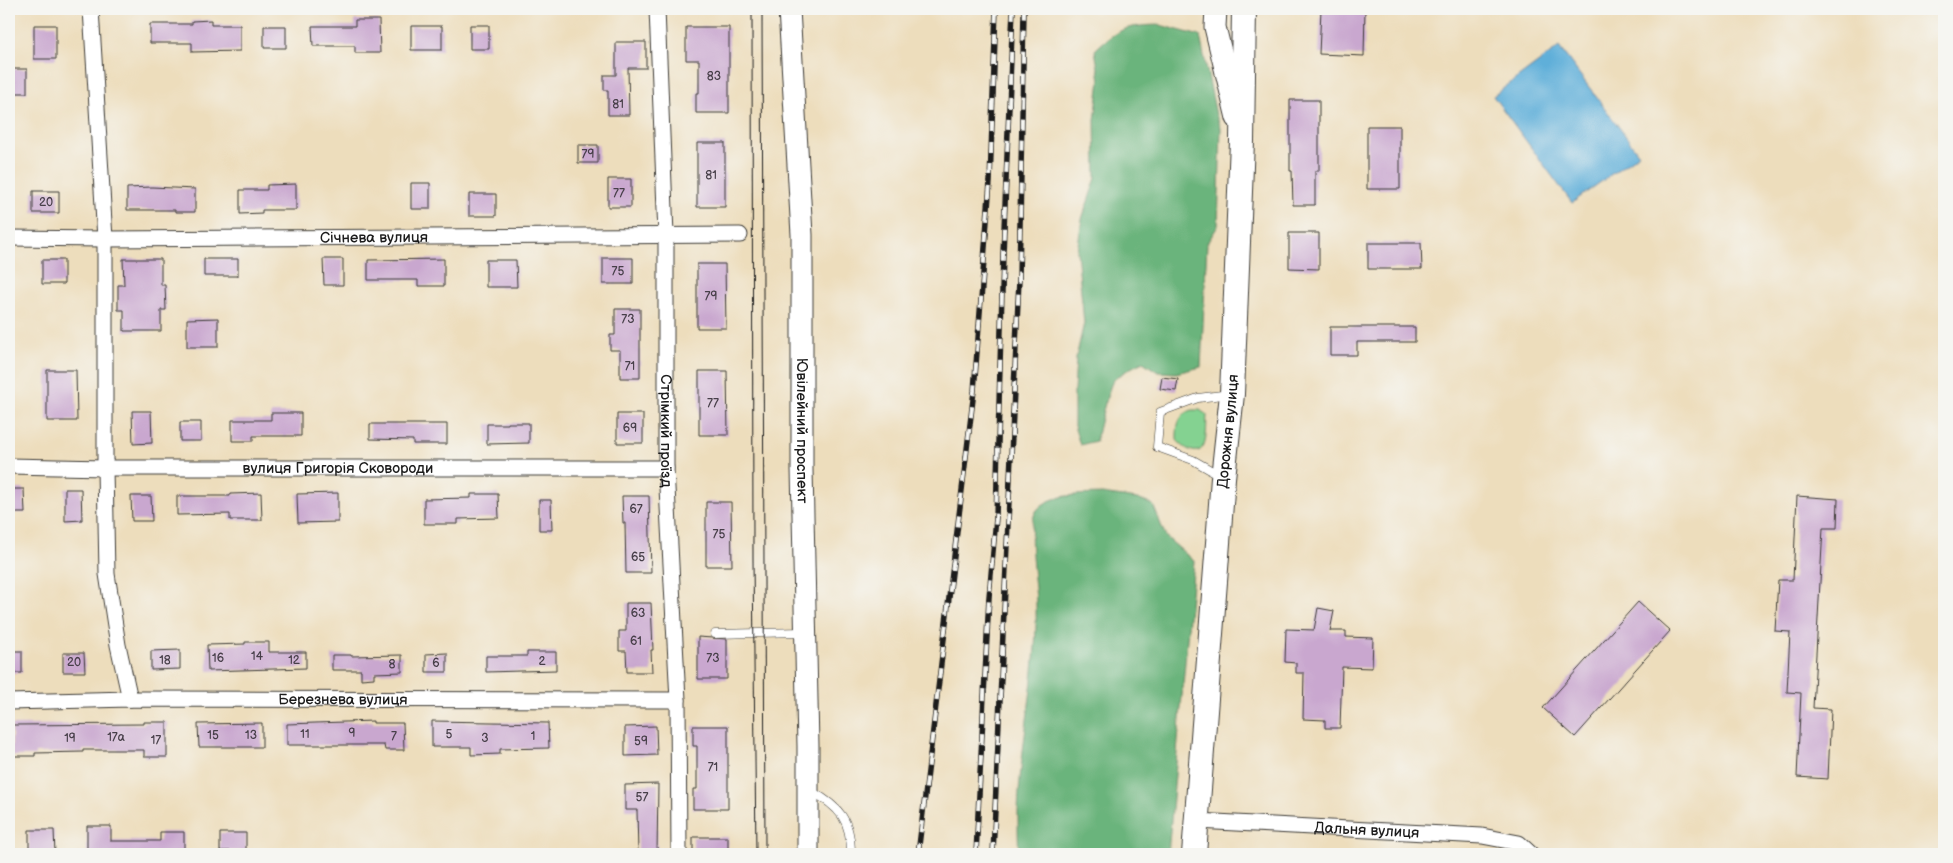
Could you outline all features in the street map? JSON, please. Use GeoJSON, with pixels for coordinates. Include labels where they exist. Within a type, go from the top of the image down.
{"type":"FeatureCollection","features":[{"type":"Feature","properties":{"kind":"main road","name":"Ювілейний проспект"},"geometry":{"type":"LineString","coordinates":[[789,9],[802,235],[802,469],[808,854]]}},
{"type":"Feature","properties":{"kind":"main road"},"geometry":{"type":"LineString","coordinates":[[1216,9],[1215,27],[1242,141]]}},
{"type":"Feature","properties":{"kind":"main road","name":"Дорожня вулиця"},"geometry":{"type":"LineString","coordinates":[[1194,854],[1223,478],[1232,394],[1242,141],[1244,9]]}},
{"type":"Feature","properties":{"kind":"street"},"geometry":{"type":"LineString","coordinates":[[91,9],[105,239],[107,574],[118,645],[130,698]]}},
{"type":"Feature","properties":{"kind":"street","name":"Стрімкий проїзд"},"geometry":{"type":"LineString","coordinates":[[657,9],[666,235],[666,468],[678,700],[679,854]]}},
{"type":"Feature","properties":{"kind":"street","name":"Січнева вулиця"},"geometry":{"type":"LineString","coordinates":[[9,238],[740,235]]}},
{"type":"Feature","properties":{"kind":"street","name":"вулиця Григорія Сковороди"},"geometry":{"type":"LineString","coordinates":[[9,466],[105,468],[666,468]]}},
{"type":"Feature","properties":{"kind":"street","name":"Березнева вулиця"},"geometry":{"type":"LineString","coordinates":[[9,702],[130,698],[678,700]]}},
{"type":"Feature","properties":{"kind":"street","name":"Дальня вулиця"},"geometry":{"type":"LineString","coordinates":[[1197,820],[1482,836],[1519,844],[1531,854]]}},
{"type":"Feature","properties":{"kind":"lane"},"geometry":{"type":"LineString","coordinates":[[1223,478],[1193,460],[1157,447],[1160,412],[1198,398],[1232,394]]}},
{"type":"Feature","properties":{"kind":"lane"},"geometry":{"type":"LineString","coordinates":[[715,634],[806,632]]}},
{"type":"Feature","properties":{"kind":"lane"},"geometry":{"type":"LineString","coordinates":[[808,790],[837,808],[843,816],[850,835],[851,854]]}},
{"type":"Feature","properties":{"kind":"green space"},"geometry":{"type":"Polygon","coordinates":[[[1160,25],[1200,36],[1216,115],[1221,128],[1218,226],[1207,243],[1201,367],[1176,373],[1158,372],[1143,362],[1123,373],[1111,385],[1096,441],[1080,445],[1074,426],[1074,391],[1076,358],[1084,323],[1077,251],[1082,219],[1096,178],[1095,120],[1100,80],[1095,50],[1124,29],[1160,25]]]}},
{"type":"Feature","properties":{"kind":"green space"},"geometry":{"type":"Polygon","coordinates":[[[1192,410],[1200,410],[1207,415],[1206,438],[1202,448],[1198,451],[1189,450],[1177,440],[1177,430],[1181,418],[1192,410]]]}},
{"type":"Feature","properties":{"kind":"green space"},"geometry":{"type":"Polygon","coordinates":[[[1102,494],[1137,499],[1153,505],[1166,537],[1194,561],[1168,854],[1019,854],[1019,786],[1032,683],[1036,630],[1036,595],[1031,541],[1034,517],[1037,510],[1050,500],[1067,496],[1102,494]]]}},
{"type":"Feature","properties":{"kind":"water"},"geometry":{"type":"Polygon","coordinates":[[[1559,47],[1639,154],[1572,203],[1493,96],[1559,47]]]}},
{"type":"Feature","properties":{"kind":"building"},"geometry":{"type":"Polygon","coordinates":[[[1321,9],[1365,9],[1364,56],[1319,54],[1321,9]]]}},
{"type":"Feature","properties":{"kind":"building"},"geometry":{"type":"Polygon","coordinates":[[[211,20],[211,25],[240,25],[240,51],[192,52],[192,43],[150,43],[150,24],[192,24],[192,21],[211,20]]]}},
{"type":"Feature","properties":{"kind":"building"},"geometry":{"type":"Polygon","coordinates":[[[355,20],[379,20],[380,53],[355,53],[355,46],[313,46],[312,26],[355,26],[355,20]]]}},
{"type":"Feature","properties":{"kind":"building"},"geometry":{"type":"Polygon","coordinates":[[[34,25],[56,25],[56,59],[34,59],[34,25]]]}},
{"type":"Feature","properties":{"kind":"building"},"geometry":{"type":"Polygon","coordinates":[[[470,25],[489,25],[489,49],[470,49],[470,25]]]}},
{"type":"Feature","properties":{"kind":"building"},"geometry":{"type":"Polygon","coordinates":[[[264,26],[286,26],[286,48],[264,48],[264,26]]]}},
{"type":"Feature","properties":{"kind":"building"},"geometry":{"type":"Polygon","coordinates":[[[411,26],[442,26],[442,50],[411,50],[411,26]]]}},
{"type":"Feature","properties":{"kind":"building"},"geometry":{"type":"Polygon","coordinates":[[[686,27],[729,27],[729,113],[696,113],[696,93],[699,93],[699,60],[686,60],[686,27]]]}},
{"type":"Feature","properties":{"kind":"building"},"geometry":{"type":"Polygon","coordinates":[[[616,42],[646,42],[646,68],[628,68],[629,115],[608,115],[608,90],[604,90],[604,75],[616,75],[616,42]]]}},
{"type":"Feature","properties":{"kind":"building"},"geometry":{"type":"Polygon","coordinates":[[[12,69],[27,69],[27,93],[12,93],[12,69]]]}},
{"type":"Feature","properties":{"kind":"building"},"geometry":{"type":"Polygon","coordinates":[[[1290,100],[1319,100],[1319,171],[1315,171],[1315,205],[1293,205],[1292,171],[1290,171],[1290,100]]]}},
{"type":"Feature","properties":{"kind":"building"},"geometry":{"type":"Polygon","coordinates":[[[1367,126],[1400,126],[1400,189],[1367,189],[1367,126]]]}},
{"type":"Feature","properties":{"kind":"building"},"geometry":{"type":"Polygon","coordinates":[[[697,143],[725,143],[725,207],[697,207],[697,143]]]}},
{"type":"Feature","properties":{"kind":"building"},"geometry":{"type":"Polygon","coordinates":[[[578,145],[598,145],[598,163],[578,163],[578,145]]]}},
{"type":"Feature","properties":{"kind":"building"},"geometry":{"type":"Polygon","coordinates":[[[608,179],[631,179],[631,207],[608,207],[608,179]]]}},
{"type":"Feature","properties":{"kind":"building"},"geometry":{"type":"Polygon","coordinates":[[[411,183],[430,183],[430,209],[411,209],[411,183]]]}},
{"type":"Feature","properties":{"kind":"building"},"geometry":{"type":"Polygon","coordinates":[[[296,184],[296,210],[262,210],[262,213],[240,214],[240,190],[267,190],[267,185],[296,184]]]}},
{"type":"Feature","properties":{"kind":"building"},"geometry":{"type":"Polygon","coordinates":[[[127,188],[195,189],[195,212],[127,210],[127,188]]]}},
{"type":"Feature","properties":{"kind":"building"},"geometry":{"type":"Polygon","coordinates":[[[33,191],[59,191],[59,213],[33,213],[33,191]]]}},
{"type":"Feature","properties":{"kind":"building"},"geometry":{"type":"Polygon","coordinates":[[[469,194],[496,194],[496,216],[469,216],[469,194]]]}},
{"type":"Feature","properties":{"kind":"building"},"geometry":{"type":"Polygon","coordinates":[[[1289,233],[1319,233],[1319,269],[1289,268],[1289,233]]]}},
{"type":"Feature","properties":{"kind":"building"},"geometry":{"type":"Polygon","coordinates":[[[1368,243],[1421,243],[1422,269],[1368,269],[1368,243]]]}},
{"type":"Feature","properties":{"kind":"building"},"geometry":{"type":"Polygon","coordinates":[[[603,258],[633,258],[633,284],[603,284],[603,258]]]}},
{"type":"Feature","properties":{"kind":"building"},"geometry":{"type":"Polygon","coordinates":[[[123,259],[161,259],[161,285],[165,285],[166,310],[161,310],[161,331],[124,331],[124,310],[118,310],[118,285],[124,285],[123,259]]]}},
{"type":"Feature","properties":{"kind":"building"},"geometry":{"type":"Polygon","coordinates":[[[204,259],[238,259],[238,276],[204,276],[204,259]]]}},
{"type":"Feature","properties":{"kind":"building"},"geometry":{"type":"Polygon","coordinates":[[[323,259],[343,259],[343,285],[324,285],[323,259]]]}},
{"type":"Feature","properties":{"kind":"building"},"geometry":{"type":"Polygon","coordinates":[[[444,259],[444,286],[418,286],[418,280],[368,280],[368,260],[444,259]]]}},
{"type":"Feature","properties":{"kind":"building"},"geometry":{"type":"Polygon","coordinates":[[[42,260],[64,260],[64,284],[42,284],[42,260]]]}},
{"type":"Feature","properties":{"kind":"building"},"geometry":{"type":"Polygon","coordinates":[[[486,260],[516,260],[517,287],[486,287],[486,260]]]}},
{"type":"Feature","properties":{"kind":"building"},"geometry":{"type":"Polygon","coordinates":[[[697,264],[725,264],[726,328],[697,328],[697,264]]]}},
{"type":"Feature","properties":{"kind":"building"},"geometry":{"type":"Polygon","coordinates":[[[615,309],[640,309],[640,378],[620,378],[620,350],[610,350],[610,335],[615,335],[615,309]]]}},
{"type":"Feature","properties":{"kind":"building"},"geometry":{"type":"Polygon","coordinates":[[[218,318],[218,347],[187,347],[187,319],[218,318]]]}},
{"type":"Feature","properties":{"kind":"building"},"geometry":{"type":"Polygon","coordinates":[[[1330,327],[1415,327],[1415,342],[1357,342],[1357,355],[1330,355],[1330,327]]]}},
{"type":"Feature","properties":{"kind":"building"},"geometry":{"type":"Polygon","coordinates":[[[47,370],[76,370],[77,421],[47,421],[47,370]]]}},
{"type":"Feature","properties":{"kind":"building"},"geometry":{"type":"Polygon","coordinates":[[[699,371],[727,371],[728,435],[699,435],[699,371]]]}},
{"type":"Feature","properties":{"kind":"building"},"geometry":{"type":"Polygon","coordinates":[[[1162,377],[1178,379],[1176,391],[1160,389],[1162,377]]]}},
{"type":"Feature","properties":{"kind":"building"},"geometry":{"type":"Polygon","coordinates":[[[132,411],[151,411],[152,443],[133,444],[132,411]]]}},
{"type":"Feature","properties":{"kind":"building"},"geometry":{"type":"Polygon","coordinates":[[[271,413],[301,413],[301,436],[253,436],[253,441],[232,441],[232,420],[271,420],[271,413]]]}},
{"type":"Feature","properties":{"kind":"building"},"geometry":{"type":"Polygon","coordinates":[[[617,414],[643,414],[643,443],[617,443],[617,414]]]}},
{"type":"Feature","properties":{"kind":"building"},"geometry":{"type":"Polygon","coordinates":[[[180,422],[201,422],[201,441],[180,441],[180,422]]]}},
{"type":"Feature","properties":{"kind":"building"},"geometry":{"type":"Polygon","coordinates":[[[529,423],[529,443],[487,444],[487,424],[529,423]]]}},
{"type":"Feature","properties":{"kind":"building"},"geometry":{"type":"Polygon","coordinates":[[[370,424],[447,424],[447,444],[413,444],[413,440],[370,439],[370,424]]]}},
{"type":"Feature","properties":{"kind":"building"},"geometry":{"type":"Polygon","coordinates":[[[9,489],[24,489],[25,513],[9,513],[9,489]]]}},
{"type":"Feature","properties":{"kind":"building"},"geometry":{"type":"Polygon","coordinates":[[[65,489],[81,489],[82,520],[65,521],[65,489]]]}},
{"type":"Feature","properties":{"kind":"building"},"geometry":{"type":"Polygon","coordinates":[[[261,493],[262,520],[230,520],[230,514],[177,515],[177,496],[230,496],[230,494],[261,493]]]}},
{"type":"Feature","properties":{"kind":"building"},"geometry":{"type":"Polygon","coordinates":[[[338,493],[338,522],[298,523],[297,494],[338,493]]]}},
{"type":"Feature","properties":{"kind":"building"},"geometry":{"type":"Polygon","coordinates":[[[471,494],[498,494],[499,518],[458,519],[458,524],[424,524],[424,499],[471,498],[471,494]]]}},
{"type":"Feature","properties":{"kind":"building"},"geometry":{"type":"Polygon","coordinates":[[[131,496],[151,496],[152,521],[132,521],[131,496]]]}},
{"type":"Feature","properties":{"kind":"building"},"geometry":{"type":"Polygon","coordinates":[[[622,496],[649,496],[651,573],[626,573],[625,523],[623,523],[622,496]]]}},
{"type":"Feature","properties":{"kind":"building"},"geometry":{"type":"Polygon","coordinates":[[[1797,496],[1838,499],[1837,528],[1823,528],[1813,708],[1831,709],[1828,779],[1797,777],[1801,693],[1787,692],[1790,632],[1775,631],[1778,580],[1793,580],[1797,496]]]}},
{"type":"Feature","properties":{"kind":"building"},"geometry":{"type":"Polygon","coordinates":[[[539,500],[551,500],[552,530],[539,530],[539,500]]]}},
{"type":"Feature","properties":{"kind":"building"},"geometry":{"type":"Polygon","coordinates":[[[706,502],[731,502],[732,566],[706,566],[706,502]]]}},
{"type":"Feature","properties":{"kind":"building"},"geometry":{"type":"Polygon","coordinates":[[[1638,602],[1670,631],[1575,737],[1543,708],[1638,602]]]}},
{"type":"Feature","properties":{"kind":"building"},"geometry":{"type":"Polygon","coordinates":[[[626,603],[651,603],[652,672],[627,672],[626,651],[619,651],[619,631],[626,631],[626,603]]]}},
{"type":"Feature","properties":{"kind":"building"},"geometry":{"type":"Polygon","coordinates":[[[1318,608],[1334,611],[1330,631],[1346,631],[1346,637],[1373,638],[1372,668],[1342,667],[1340,728],[1325,728],[1325,720],[1303,719],[1304,673],[1296,673],[1296,663],[1285,662],[1286,629],[1314,630],[1318,608]]]}},
{"type":"Feature","properties":{"kind":"building"},"geometry":{"type":"Polygon","coordinates":[[[698,637],[727,639],[727,679],[698,679],[698,637]]]}},
{"type":"Feature","properties":{"kind":"building"},"geometry":{"type":"Polygon","coordinates":[[[245,642],[269,642],[269,652],[306,652],[306,668],[208,671],[207,645],[245,644],[245,642]]]}},
{"type":"Feature","properties":{"kind":"building"},"geometry":{"type":"Polygon","coordinates":[[[180,650],[180,669],[151,670],[151,651],[180,650]]]}},
{"type":"Feature","properties":{"kind":"building"},"geometry":{"type":"Polygon","coordinates":[[[9,651],[22,651],[22,673],[9,673],[9,651]]]}},
{"type":"Feature","properties":{"kind":"building"},"geometry":{"type":"Polygon","coordinates":[[[527,652],[556,652],[556,670],[486,672],[486,656],[527,656],[527,652]]]}},
{"type":"Feature","properties":{"kind":"building"},"geometry":{"type":"Polygon","coordinates":[[[63,653],[84,653],[85,672],[63,672],[63,653]]]}},
{"type":"Feature","properties":{"kind":"building"},"geometry":{"type":"Polygon","coordinates":[[[447,653],[447,672],[426,672],[426,654],[447,653]]]}},
{"type":"Feature","properties":{"kind":"building"},"geometry":{"type":"Polygon","coordinates":[[[332,655],[402,655],[402,672],[374,673],[374,678],[361,679],[361,670],[332,670],[332,655]]]}},
{"type":"Feature","properties":{"kind":"building"},"geometry":{"type":"Polygon","coordinates":[[[373,721],[373,723],[403,723],[404,750],[385,750],[384,745],[287,745],[287,724],[373,721]]]}},
{"type":"Feature","properties":{"kind":"building"},"geometry":{"type":"Polygon","coordinates":[[[432,721],[548,723],[549,748],[500,749],[500,754],[471,755],[471,747],[432,747],[432,721]]]}},
{"type":"Feature","properties":{"kind":"building"},"geometry":{"type":"Polygon","coordinates":[[[144,722],[167,722],[167,757],[144,757],[144,750],[83,750],[83,752],[35,753],[35,756],[12,756],[12,725],[144,724],[144,722]]]}},
{"type":"Feature","properties":{"kind":"building"},"geometry":{"type":"Polygon","coordinates":[[[262,723],[262,747],[199,747],[198,724],[262,723]]]}},
{"type":"Feature","properties":{"kind":"building"},"geometry":{"type":"Polygon","coordinates":[[[656,726],[657,755],[625,756],[625,727],[656,726]]]}},
{"type":"Feature","properties":{"kind":"building"},"geometry":{"type":"Polygon","coordinates":[[[693,726],[728,726],[728,809],[693,809],[693,789],[697,789],[697,746],[693,746],[693,726]]]}},
{"type":"Feature","properties":{"kind":"building"},"geometry":{"type":"Polygon","coordinates":[[[658,784],[657,854],[638,854],[637,810],[625,810],[625,785],[658,784]]]}},
{"type":"Feature","properties":{"kind":"building"},"geometry":{"type":"Polygon","coordinates":[[[87,826],[111,826],[111,841],[160,841],[160,832],[184,832],[184,854],[87,854],[87,826]]]}},
{"type":"Feature","properties":{"kind":"building"},"geometry":{"type":"Polygon","coordinates":[[[29,830],[54,830],[55,854],[29,854],[29,830]]]}},
{"type":"Feature","properties":{"kind":"building"},"geometry":{"type":"Polygon","coordinates":[[[220,833],[246,833],[246,851],[220,851],[220,833]]]}},
{"type":"Feature","properties":{"kind":"building"},"geometry":{"type":"Polygon","coordinates":[[[693,837],[728,837],[728,854],[693,854],[693,837]]]}},
{"type":"Feature","properties":{"kind":"tram line"},"geometry":{"type":"LineString","coordinates":[[752,9],[753,559],[756,854]]}},
{"type":"Feature","properties":{"kind":"tram line"},"geometry":{"type":"LineString","coordinates":[[762,9],[765,854]]}},
{"type":"Feature","properties":{"kind":"railway"},"geometry":{"type":"LineString","coordinates":[[918,854],[974,391],[990,182],[996,9]]}},
{"type":"Feature","properties":{"kind":"railway"},"geometry":{"type":"LineString","coordinates":[[976,854],[989,597],[996,518],[1003,254],[1013,9]]}},
{"type":"Feature","properties":{"kind":"railway"},"geometry":{"type":"LineString","coordinates":[[993,854],[1019,280],[1024,9]]}}]}
